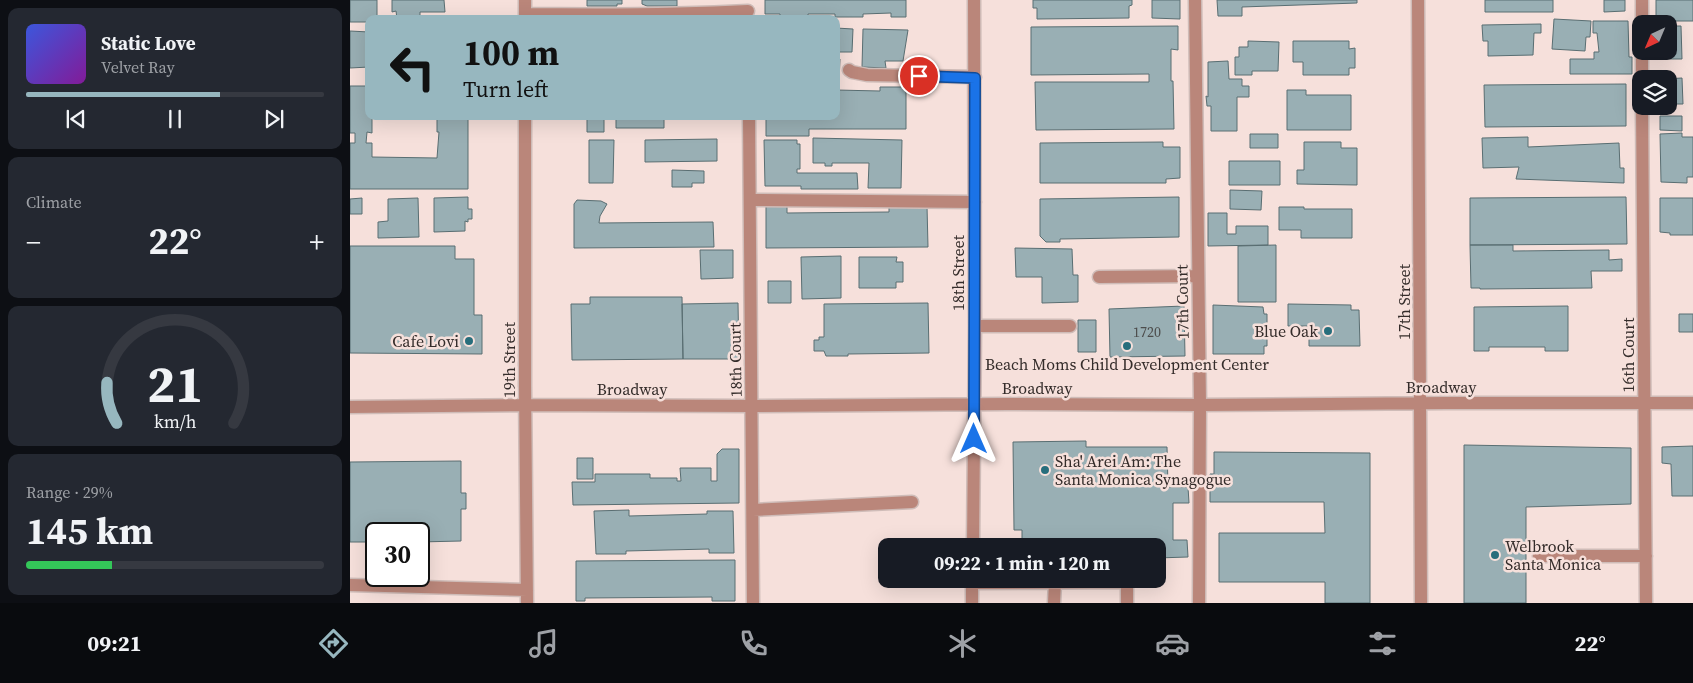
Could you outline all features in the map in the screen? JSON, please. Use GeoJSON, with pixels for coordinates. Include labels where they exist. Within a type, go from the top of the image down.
{"type":"FeatureCollection","features":[{"type":"Feature","properties":{"kind":"street"},"geometry":{"type":"LineString","coordinates":[[525,0],[525,15]]}},
{"type":"Feature","properties":{"kind":"street","name":"18th Street"},"geometry":{"type":"LineString","coordinates":[[973,538],[975,326],[974,0]]}},
{"type":"Feature","properties":{"kind":"street","name":"17th Court"},"geometry":{"type":"LineString","coordinates":[[1195,0],[1200,405],[1199,603]]}},
{"type":"Feature","properties":{"kind":"street","name":"17th Street"},"geometry":{"type":"LineString","coordinates":[[1418,0],[1421,603]]}},
{"type":"Feature","properties":{"kind":"street"},"geometry":{"type":"LineString","coordinates":[[1642,0],[1642,15]]}},
{"type":"Feature","properties":{"kind":"street"},"geometry":{"type":"LineString","coordinates":[[662,15],[706,14],[748,10]]}},
{"type":"Feature","properties":{"kind":"street"},"geometry":{"type":"LineString","coordinates":[[849,70],[867,75],[975,78]]}},
{"type":"Feature","properties":{"kind":"street","name":"16th Court"},"geometry":{"type":"LineString","coordinates":[[1642,115],[1646,603]]}},
{"type":"Feature","properties":{"kind":"street","name":"19th Street"},"geometry":{"type":"LineString","coordinates":[[525,120],[527,603]]}},
{"type":"Feature","properties":{"kind":"street","name":"18th Court"},"geometry":{"type":"LineString","coordinates":[[749,120],[753,603]]}},
{"type":"Feature","properties":{"kind":"street"},"geometry":{"type":"LineString","coordinates":[[750,200],[975,202]]}},
{"type":"Feature","properties":{"kind":"street"},"geometry":{"type":"LineString","coordinates":[[1099,277],[1198,276]]}},
{"type":"Feature","properties":{"kind":"street"},"geometry":{"type":"LineString","coordinates":[[975,326],[1070,326]]}},
{"type":"Feature","properties":{"kind":"street","name":"Broadway"},"geometry":{"type":"LineString","coordinates":[[350,407],[1693,403]]}},
{"type":"Feature","properties":{"kind":"street"},"geometry":{"type":"LineString","coordinates":[[753,510],[912,502]]}},
{"type":"Feature","properties":{"kind":"street"},"geometry":{"type":"LineString","coordinates":[[1539,556],[1646,556]]}},
{"type":"Feature","properties":{"kind":"street"},"geometry":{"type":"LineString","coordinates":[[350,585],[526,590]]}},
{"type":"Feature","properties":{"kind":"street"},"geometry":{"type":"LineString","coordinates":[[972,588],[972,603]]}},
{"type":"Feature","properties":{"kind":"street"},"geometry":{"type":"LineString","coordinates":[[1054,603],[1055,588]]}},
{"type":"Feature","properties":{"kind":"street"},"geometry":{"type":"LineString","coordinates":[[1126,603],[1127,588]]}},
{"type":"Feature","properties":{"kind":"building"},"geometry":{"type":"Polygon","coordinates":[[[350,0],[377,0],[377,15],[365,15],[365,22],[350,22],[350,0]]]}},
{"type":"Feature","properties":{"kind":"building"},"geometry":{"type":"Polygon","coordinates":[[[392,0],[444,0],[445,12],[420,12],[420,15],[396,15],[396,11],[392,12],[392,0]]]}},
{"type":"Feature","properties":{"kind":"building"},"geometry":{"type":"Polygon","coordinates":[[[587,0],[622,0],[622,4],[617,4],[617,6],[587,6],[587,0]]]}},
{"type":"Feature","properties":{"kind":"building"},"geometry":{"type":"Polygon","coordinates":[[[642,0],[677,0],[677,6],[647,6],[642,4],[642,0]]]}},
{"type":"Feature","properties":{"kind":"building"},"geometry":{"type":"Polygon","coordinates":[[[765,0],[906,0],[906,17],[891,17],[891,13],[863,14],[863,17],[840,17],[840,15],[835,14],[765,14],[765,0]]]}},
{"type":"Feature","properties":{"kind":"building"},"geometry":{"type":"Polygon","coordinates":[[[1033,0],[1132,0],[1132,5],[1129,6],[1129,18],[1037,19],[1037,8],[1033,8],[1033,0]]]}},
{"type":"Feature","properties":{"kind":"building"},"geometry":{"type":"Polygon","coordinates":[[[1152,0],[1180,0],[1180,19],[1152,18],[1152,0]]]}},
{"type":"Feature","properties":{"kind":"building"},"geometry":{"type":"Polygon","coordinates":[[[1217,0],[1357,0],[1357,3],[1242,7],[1242,16],[1218,16],[1217,0]]]}},
{"type":"Feature","properties":{"kind":"building"},"geometry":{"type":"Polygon","coordinates":[[[1485,0],[1553,0],[1553,12],[1485,12],[1485,0]]]}},
{"type":"Feature","properties":{"kind":"building"},"geometry":{"type":"Polygon","coordinates":[[[1604,0],[1625,0],[1625,11],[1604,12],[1604,0]]]}},
{"type":"Feature","properties":{"kind":"building"},"geometry":{"type":"Polygon","coordinates":[[[1656,0],[1693,0],[1693,21],[1678,21],[1678,15],[1656,15],[1656,0]]]}},
{"type":"Feature","properties":{"kind":"building"},"geometry":{"type":"Polygon","coordinates":[[[1554,19],[1591,21],[1590,37],[1586,37],[1585,51],[1552,49],[1554,19]]]}},
{"type":"Feature","properties":{"kind":"building"},"geometry":{"type":"Polygon","coordinates":[[[1593,21],[1628,21],[1629,57],[1632,57],[1632,74],[1570,74],[1570,59],[1594,59],[1594,52],[1599,52],[1597,33],[1593,33],[1593,21]]]}},
{"type":"Feature","properties":{"kind":"building"},"geometry":{"type":"Polygon","coordinates":[[[1541,24],[1541,33],[1534,33],[1533,55],[1488,56],[1488,41],[1483,41],[1482,25],[1541,24]]]}},
{"type":"Feature","properties":{"kind":"building"},"geometry":{"type":"Polygon","coordinates":[[[1178,26],[1178,50],[1171,49],[1174,129],[1036,130],[1035,82],[1149,82],[1149,74],[1031,75],[1031,27],[1178,26]]]}},
{"type":"Feature","properties":{"kind":"building"},"geometry":{"type":"Polygon","coordinates":[[[1678,26],[1681,26],[1682,59],[1678,59],[1678,26]]]}},
{"type":"Feature","properties":{"kind":"building"},"geometry":{"type":"Polygon","coordinates":[[[840,28],[853,29],[852,52],[840,52],[840,28]]]}},
{"type":"Feature","properties":{"kind":"building"},"geometry":{"type":"Polygon","coordinates":[[[863,29],[908,30],[903,61],[885,61],[886,68],[862,67],[863,29]]]}},
{"type":"Feature","properties":{"kind":"building"},"geometry":{"type":"Polygon","coordinates":[[[350,31],[365,32],[365,67],[350,68],[350,31]]]}},
{"type":"Feature","properties":{"kind":"building"},"geometry":{"type":"Polygon","coordinates":[[[1248,41],[1279,42],[1278,71],[1252,71],[1252,75],[1235,75],[1235,57],[1239,57],[1239,47],[1248,47],[1248,41]]]}},
{"type":"Feature","properties":{"kind":"building"},"geometry":{"type":"Polygon","coordinates":[[[1293,41],[1349,41],[1349,49],[1355,48],[1355,68],[1349,68],[1349,75],[1303,75],[1303,62],[1293,62],[1293,41]]]}},
{"type":"Feature","properties":{"kind":"building"},"geometry":{"type":"Polygon","coordinates":[[[1228,61],[1229,79],[1242,79],[1242,86],[1249,86],[1249,97],[1237,97],[1237,131],[1211,131],[1211,106],[1207,106],[1206,96],[1208,97],[1208,62],[1228,61]]]}},
{"type":"Feature","properties":{"kind":"building"},"geometry":{"type":"Polygon","coordinates":[[[1677,78],[1682,78],[1683,104],[1677,104],[1677,78]]]}},
{"type":"Feature","properties":{"kind":"building"},"geometry":{"type":"Polygon","coordinates":[[[1626,84],[1626,126],[1485,127],[1484,85],[1626,84]]]}},
{"type":"Feature","properties":{"kind":"building"},"geometry":{"type":"Polygon","coordinates":[[[350,86],[365,86],[365,120],[372,120],[372,133],[367,132],[366,143],[372,143],[372,157],[437,158],[439,132],[437,132],[437,120],[468,120],[468,189],[350,189],[350,143],[355,143],[355,133],[350,133],[350,86]]]}},
{"type":"Feature","properties":{"kind":"building"},"geometry":{"type":"Polygon","coordinates":[[[880,87],[906,87],[906,129],[809,129],[809,136],[766,136],[766,120],[840,120],[840,90],[880,91],[880,87]]]}},
{"type":"Feature","properties":{"kind":"building"},"geometry":{"type":"Polygon","coordinates":[[[1287,90],[1306,90],[1306,95],[1351,95],[1351,130],[1287,130],[1287,90]]]}},
{"type":"Feature","properties":{"kind":"building"},"geometry":{"type":"Polygon","coordinates":[[[1660,116],[1682,116],[1682,131],[1660,130],[1660,116]]]}},
{"type":"Feature","properties":{"kind":"building"},"geometry":{"type":"Polygon","coordinates":[[[587,120],[604,120],[604,132],[587,132],[587,120]]]}},
{"type":"Feature","properties":{"kind":"building"},"geometry":{"type":"Polygon","coordinates":[[[616,120],[664,120],[664,128],[616,128],[616,120]]]}},
{"type":"Feature","properties":{"kind":"building"},"geometry":{"type":"Polygon","coordinates":[[[1682,133],[1682,137],[1693,137],[1693,177],[1687,177],[1687,183],[1661,182],[1660,134],[1682,133]]]}},
{"type":"Feature","properties":{"kind":"building"},"geometry":{"type":"Polygon","coordinates":[[[1250,134],[1278,134],[1278,148],[1250,148],[1250,134]]]}},
{"type":"Feature","properties":{"kind":"building"},"geometry":{"type":"Polygon","coordinates":[[[1528,137],[1528,147],[1619,143],[1620,168],[1624,168],[1624,183],[1516,179],[1519,167],[1483,168],[1482,138],[1528,137]]]}},
{"type":"Feature","properties":{"kind":"building"},"geometry":{"type":"Polygon","coordinates":[[[813,138],[902,140],[901,188],[868,188],[869,163],[832,163],[832,166],[825,166],[825,163],[813,163],[813,138]]]}},
{"type":"Feature","properties":{"kind":"building"},"geometry":{"type":"Polygon","coordinates":[[[717,139],[717,161],[645,162],[645,140],[717,139]]]}},
{"type":"Feature","properties":{"kind":"building"},"geometry":{"type":"Polygon","coordinates":[[[589,140],[614,140],[613,183],[589,183],[589,140]]]}},
{"type":"Feature","properties":{"kind":"building"},"geometry":{"type":"Polygon","coordinates":[[[764,140],[797,140],[797,144],[800,144],[800,169],[797,169],[797,173],[857,173],[858,189],[801,189],[801,186],[765,186],[764,140]]]}},
{"type":"Feature","properties":{"kind":"building"},"geometry":{"type":"Polygon","coordinates":[[[1163,142],[1163,147],[1180,147],[1180,178],[1166,179],[1166,183],[1040,183],[1040,143],[1163,142]]]}},
{"type":"Feature","properties":{"kind":"building"},"geometry":{"type":"Polygon","coordinates":[[[1304,142],[1341,142],[1341,148],[1357,148],[1357,185],[1297,184],[1297,170],[1304,170],[1304,142]]]}},
{"type":"Feature","properties":{"kind":"building"},"geometry":{"type":"Polygon","coordinates":[[[1229,161],[1280,161],[1280,185],[1229,185],[1229,161]]]}},
{"type":"Feature","properties":{"kind":"building"},"geometry":{"type":"Polygon","coordinates":[[[672,170],[704,171],[704,183],[692,183],[692,187],[672,187],[672,170]]]}},
{"type":"Feature","properties":{"kind":"building"},"geometry":{"type":"Polygon","coordinates":[[[1230,190],[1262,191],[1261,210],[1230,209],[1230,190]]]}},
{"type":"Feature","properties":{"kind":"building"},"geometry":{"type":"Polygon","coordinates":[[[468,197],[468,209],[472,209],[472,219],[468,219],[468,222],[465,221],[465,231],[434,232],[434,198],[468,197]]]}},
{"type":"Feature","properties":{"kind":"building"},"geometry":{"type":"Polygon","coordinates":[[[1179,197],[1179,237],[1060,239],[1060,242],[1046,242],[1040,236],[1040,199],[1179,197]]]}},
{"type":"Feature","properties":{"kind":"building"},"geometry":{"type":"Polygon","coordinates":[[[1626,197],[1627,244],[1470,245],[1470,198],[1626,197]]]}},
{"type":"Feature","properties":{"kind":"building"},"geometry":{"type":"Polygon","coordinates":[[[362,198],[362,214],[350,214],[350,199],[362,198]]]}},
{"type":"Feature","properties":{"kind":"building"},"geometry":{"type":"Polygon","coordinates":[[[418,198],[419,237],[378,238],[378,222],[388,221],[388,199],[418,198]]]}},
{"type":"Feature","properties":{"kind":"building"},"geometry":{"type":"Polygon","coordinates":[[[1660,198],[1693,198],[1693,235],[1670,235],[1670,233],[1660,232],[1660,198]]]}},
{"type":"Feature","properties":{"kind":"building"},"geometry":{"type":"Polygon","coordinates":[[[577,200],[601,201],[607,204],[600,216],[599,223],[713,222],[714,247],[574,248],[574,204],[577,200]]]}},
{"type":"Feature","properties":{"kind":"building"},"geometry":{"type":"Polygon","coordinates":[[[766,206],[787,206],[787,213],[889,212],[889,206],[927,206],[928,247],[766,248],[766,206]]]}},
{"type":"Feature","properties":{"kind":"building"},"geometry":{"type":"Polygon","coordinates":[[[1279,207],[1352,209],[1352,238],[1301,238],[1301,230],[1279,230],[1279,207]]]}},
{"type":"Feature","properties":{"kind":"building"},"geometry":{"type":"Polygon","coordinates":[[[1208,213],[1227,213],[1227,234],[1236,234],[1236,226],[1268,226],[1268,245],[1208,246],[1208,213]]]}},
{"type":"Feature","properties":{"kind":"building"},"geometry":{"type":"Polygon","coordinates":[[[1276,245],[1276,302],[1238,302],[1238,246],[1276,245]]]}},
{"type":"Feature","properties":{"kind":"building"},"geometry":{"type":"Polygon","coordinates":[[[1470,245],[1513,245],[1513,251],[1609,250],[1609,260],[1622,259],[1622,271],[1591,271],[1592,288],[1471,288],[1470,245]]]}},
{"type":"Feature","properties":{"kind":"building"},"geometry":{"type":"Polygon","coordinates":[[[350,246],[455,246],[455,259],[474,259],[474,315],[482,315],[482,354],[350,353],[350,246]]]}},
{"type":"Feature","properties":{"kind":"building"},"geometry":{"type":"Polygon","coordinates":[[[1015,248],[1072,249],[1073,275],[1078,275],[1078,302],[1042,303],[1042,277],[1016,277],[1015,248]]]}},
{"type":"Feature","properties":{"kind":"building"},"geometry":{"type":"Polygon","coordinates":[[[700,250],[733,250],[733,278],[701,279],[700,250]]]}},
{"type":"Feature","properties":{"kind":"building"},"geometry":{"type":"Polygon","coordinates":[[[841,256],[841,298],[802,299],[801,257],[841,256]]]}},
{"type":"Feature","properties":{"kind":"building"},"geometry":{"type":"Polygon","coordinates":[[[859,257],[897,257],[896,262],[903,262],[903,282],[896,282],[896,288],[859,288],[859,257]]]}},
{"type":"Feature","properties":{"kind":"building"},"geometry":{"type":"Polygon","coordinates":[[[768,281],[791,281],[791,303],[768,303],[768,281]]]}},
{"type":"Feature","properties":{"kind":"building"},"geometry":{"type":"Polygon","coordinates":[[[590,297],[682,297],[683,359],[572,360],[571,304],[590,304],[590,297]]]}},
{"type":"Feature","properties":{"kind":"building"},"geometry":{"type":"Polygon","coordinates":[[[738,303],[739,359],[683,359],[682,304],[738,303]]]}},
{"type":"Feature","properties":{"kind":"building"},"geometry":{"type":"Polygon","coordinates":[[[928,303],[929,353],[826,356],[824,351],[814,351],[814,340],[824,337],[824,304],[928,303]]]}},
{"type":"Feature","properties":{"kind":"building"},"geometry":{"type":"Polygon","coordinates":[[[1288,304],[1351,305],[1351,310],[1359,310],[1360,346],[1309,346],[1309,326],[1288,326],[1288,304]]]}},
{"type":"Feature","properties":{"kind":"building"},"geometry":{"type":"Polygon","coordinates":[[[1213,305],[1263,307],[1264,314],[1267,314],[1267,346],[1264,346],[1264,354],[1213,354],[1213,305]]]}},
{"type":"Feature","properties":{"kind":"building"},"geometry":{"type":"Polygon","coordinates":[[[1184,306],[1185,356],[1110,357],[1109,309],[1184,306]]]}},
{"type":"Feature","properties":{"kind":"building"},"geometry":{"type":"Polygon","coordinates":[[[1568,306],[1568,351],[1545,351],[1545,347],[1489,347],[1489,351],[1474,351],[1474,307],[1568,306]]]}},
{"type":"Feature","properties":{"kind":"building"},"geometry":{"type":"Polygon","coordinates":[[[1679,314],[1693,314],[1693,332],[1679,332],[1679,314]]]}},
{"type":"Feature","properties":{"kind":"building"},"geometry":{"type":"Polygon","coordinates":[[[1078,320],[1096,320],[1096,352],[1078,352],[1078,320]]]}},
{"type":"Feature","properties":{"kind":"building"},"geometry":{"type":"Polygon","coordinates":[[[1086,441],[1086,447],[1167,447],[1168,487],[1188,487],[1189,503],[1173,503],[1173,540],[1187,540],[1188,557],[1166,558],[1166,538],[1022,538],[1022,530],[1014,530],[1013,442],[1086,441]]]}},
{"type":"Feature","properties":{"kind":"building","name":"Welbrook Santa Monica"},"geometry":{"type":"Polygon","coordinates":[[[1464,445],[1631,448],[1631,504],[1526,507],[1526,603],[1464,603],[1464,445]]]}},
{"type":"Feature","properties":{"kind":"building"},"geometry":{"type":"Polygon","coordinates":[[[1693,446],[1693,496],[1672,496],[1671,464],[1662,463],[1662,447],[1693,446]]]}},
{"type":"Feature","properties":{"kind":"building"},"geometry":{"type":"Polygon","coordinates":[[[722,449],[739,449],[739,503],[573,505],[572,482],[595,482],[595,474],[650,474],[650,478],[677,478],[677,481],[681,481],[680,468],[711,468],[711,481],[717,481],[717,454],[722,449]]]}},
{"type":"Feature","properties":{"kind":"building"},"geometry":{"type":"Polygon","coordinates":[[[1214,452],[1370,453],[1370,603],[1325,603],[1325,582],[1219,582],[1219,533],[1325,533],[1324,502],[1210,502],[1210,474],[1214,474],[1214,452]]]}},
{"type":"Feature","properties":{"kind":"building"},"geometry":{"type":"Polygon","coordinates":[[[577,458],[593,458],[593,479],[577,479],[577,458]]]}},
{"type":"Feature","properties":{"kind":"building"},"geometry":{"type":"Polygon","coordinates":[[[461,461],[461,493],[466,493],[466,509],[461,509],[461,541],[430,542],[430,522],[365,522],[365,542],[350,542],[350,462],[461,461]]]}},
{"type":"Feature","properties":{"kind":"building"},"geometry":{"type":"Polygon","coordinates":[[[629,510],[629,516],[707,514],[707,511],[733,511],[734,553],[709,553],[709,549],[626,551],[626,554],[596,554],[594,511],[629,510]]]}},
{"type":"Feature","properties":{"kind":"building"},"geometry":{"type":"Polygon","coordinates":[[[735,560],[735,601],[712,601],[712,597],[585,598],[585,601],[576,601],[576,561],[735,560]]]}},
{"type":"Feature","properties":{"kind":"place","name":"Blue Oak"},"geometry":{"type":"Point","coordinates":[1328,331]}},
{"type":"Feature","properties":{"kind":"place","name":"Cafe Lovi"},"geometry":{"type":"Point","coordinates":[469,341]}},
{"type":"Feature","properties":{"kind":"place","name":"Beach Moms Child Development Center"},"geometry":{"type":"Point","coordinates":[1127,346]}},
{"type":"Feature","properties":{"kind":"place","name":"Sha' Arei Am: The Santa Monica Synagogue"},"geometry":{"type":"Point","coordinates":[1045,470]}},
{"type":"Feature","properties":{"kind":"place","name":"Welbrook Santa Monica"},"geometry":{"type":"Point","coordinates":[1495,555]}},
{"type":"Feature","properties":{"kind":"route"},"geometry":{"type":"LineString","coordinates":[[919,76],[975,78],[974,439]]}}]}
